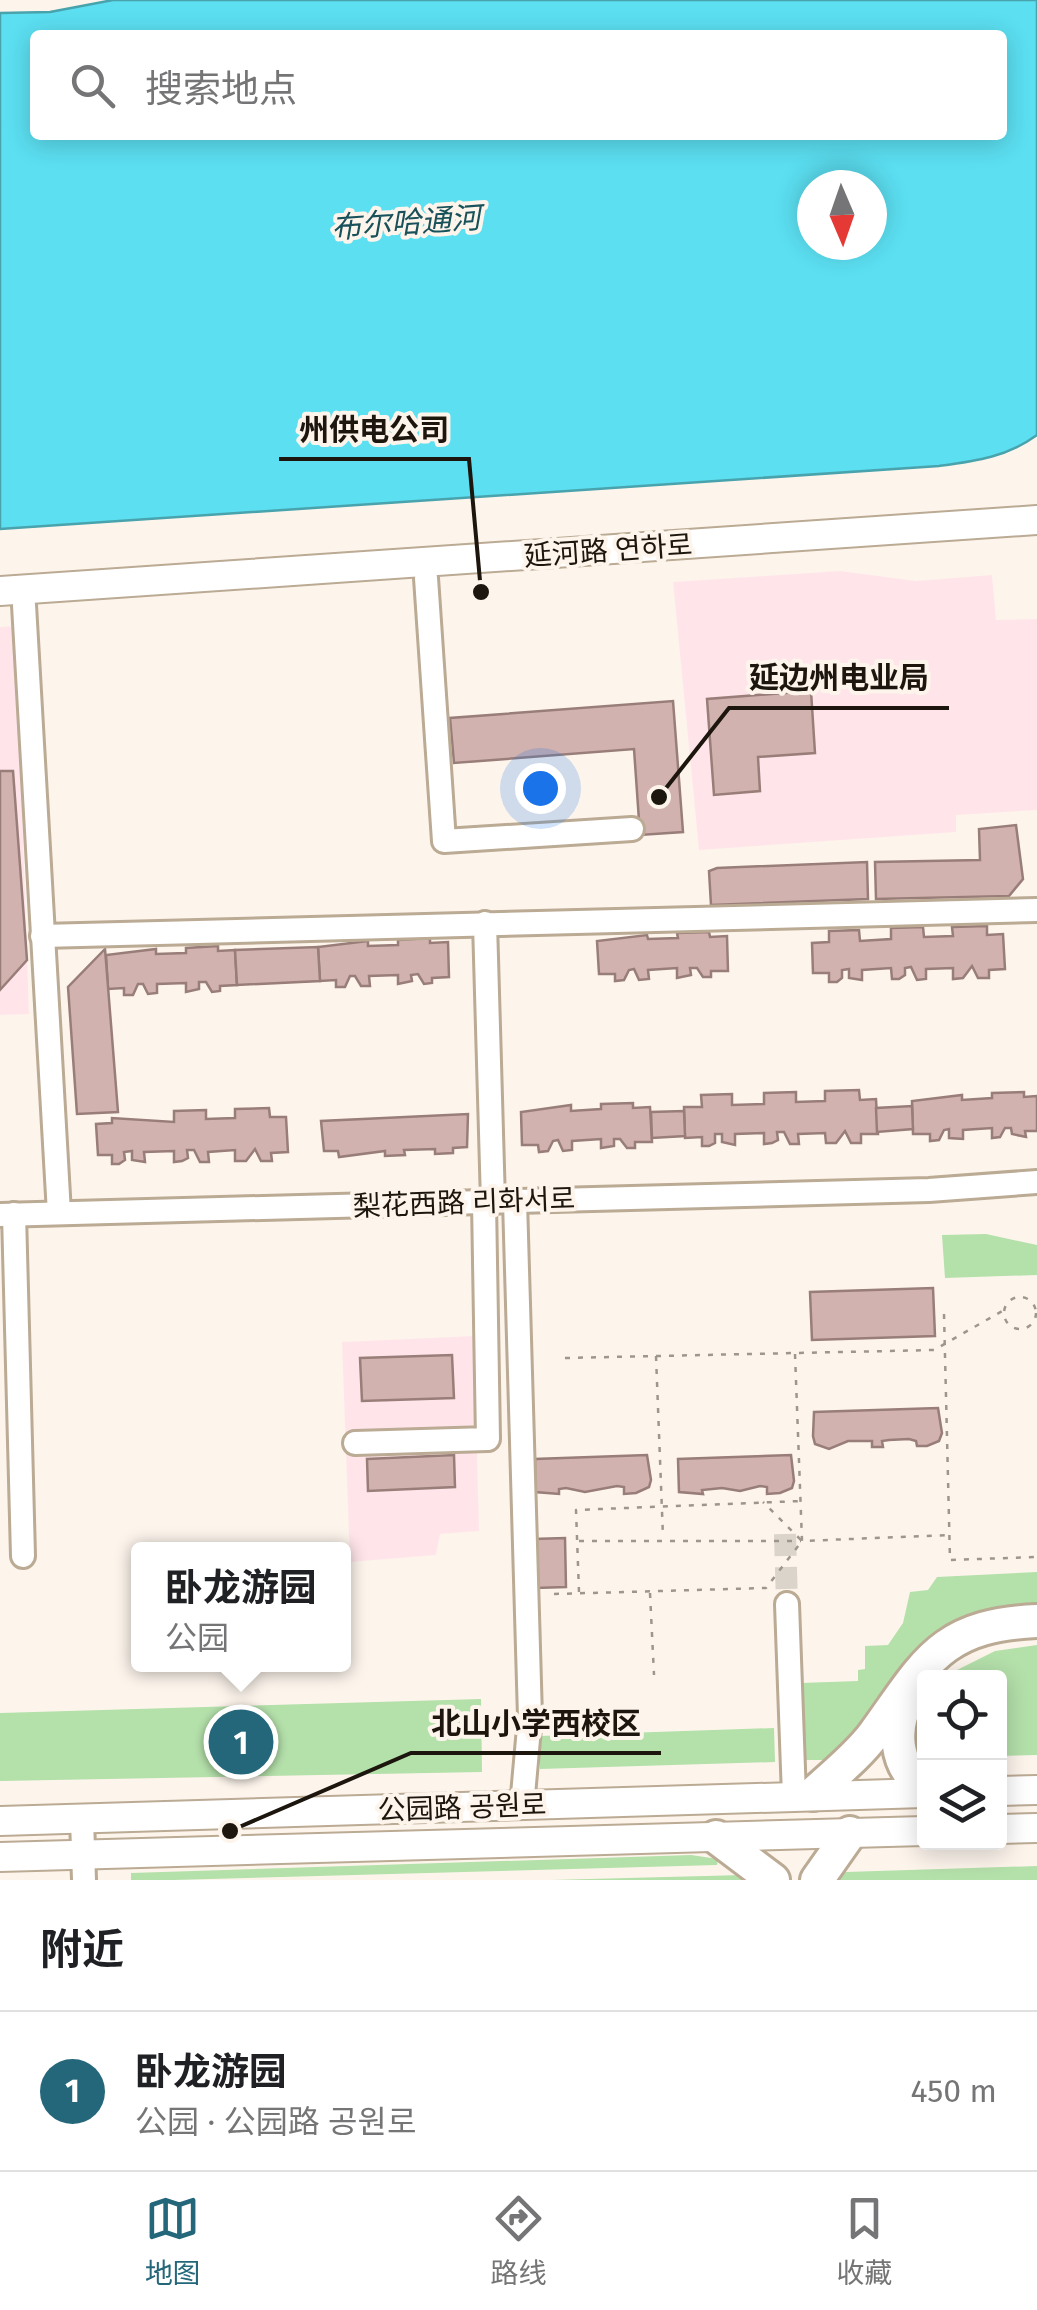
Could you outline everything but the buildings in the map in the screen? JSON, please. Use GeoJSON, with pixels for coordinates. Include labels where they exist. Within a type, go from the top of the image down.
{"type":"FeatureCollection","features":[{"type":"Feature","properties":{"kind":"highway"},"geometry":{"type":"LineString","coordinates":[[803,1795],[861,1750],[902,1689],[937,1652],[990,1626],[1037,1621]]}},
{"type":"Feature","properties":{"kind":"highway"},"geometry":{"type":"LineString","coordinates":[[937,1670],[979,1642],[1037,1633]]}},
{"type":"Feature","properties":{"kind":"highway"},"geometry":{"type":"LineString","coordinates":[[917,1688],[906,1702],[897,1731],[905,1765],[917,1781]]}},
{"type":"Feature","properties":{"kind":"highway"},"geometry":{"type":"LineString","coordinates":[[817,1880],[850,1832]]}},
{"type":"Feature","properties":{"kind":"highway"},"geometry":{"type":"LineString","coordinates":[[716,1836],[773,1880]]}},
{"type":"Feature","properties":{"kind":"main road","name":"延河路 연하로"},"geometry":{"type":"LineString","coordinates":[[0,591],[1037,520]]}},
{"type":"Feature","properties":{"kind":"main road","name":"延河路 연하로"},"geometry":{"type":"LineString","coordinates":[[12,606],[1037,536]]}},
{"type":"Feature","properties":{"kind":"main road","name":"公园路 공원로"},"geometry":{"type":"LineString","coordinates":[[0,1822],[917,1790]]}},
{"type":"Feature","properties":{"kind":"main road"},"geometry":{"type":"LineString","coordinates":[[1007,1791],[1037,1790]]}},
{"type":"Feature","properties":{"kind":"main road"},"geometry":{"type":"LineString","coordinates":[[1007,1829],[1037,1828]]}},
{"type":"Feature","properties":{"kind":"main road","name":"公园路 공원로"},"geometry":{"type":"LineString","coordinates":[[0,1857],[84,1867],[716,1836],[917,1831]]}},
{"type":"Feature","properties":{"kind":"street"},"geometry":{"type":"LineString","coordinates":[[426,578],[444,841],[632,829]]}},
{"type":"Feature","properties":{"kind":"street"},"geometry":{"type":"LineString","coordinates":[[12,606],[42,936],[59,1214]]}},
{"type":"Feature","properties":{"kind":"street"},"geometry":{"type":"LineString","coordinates":[[42,936],[1037,910]]}},
{"type":"Feature","properties":{"kind":"street"},"geometry":{"type":"LineString","coordinates":[[485,923],[497,1202],[530,1716],[522,1806]]}},
{"type":"Feature","properties":{"kind":"street","name":"梨花西路 리화서로"},"geometry":{"type":"LineString","coordinates":[[7,1215],[929,1190],[1037,1182]]}},
{"type":"Feature","properties":{"kind":"street","name":"梨花西路 리화서로"},"geometry":{"type":"LineString","coordinates":[[929,1190],[1037,1194]]}},
{"type":"Feature","properties":{"kind":"street"},"geometry":{"type":"LineString","coordinates":[[355,1443],[488,1439],[497,1202]]}},
{"type":"Feature","properties":{"kind":"street"},"geometry":{"type":"LineString","coordinates":[[7,1215],[23,1556]]}},
{"type":"Feature","properties":{"kind":"street"},"geometry":{"type":"LineString","coordinates":[[788,1604],[803,1795]]}},
{"type":"Feature","properties":{"kind":"street"},"geometry":{"type":"LineString","coordinates":[[82,1819],[84,1867]]}},
{"type":"Feature","properties":{"kind":"path"},"geometry":{"type":"LineString","coordinates":[[565,1358],[934,1350],[959,1332],[1004,1310],[1010,1300],[1020,1297],[1036,1308],[1034,1321],[1022,1329],[1008,1324],[1004,1310]]}},
{"type":"Feature","properties":{"kind":"path"},"geometry":{"type":"LineString","coordinates":[[944,1314],[950,1560],[1037,1557]]}},
{"type":"Feature","properties":{"kind":"path"},"geometry":{"type":"LineString","coordinates":[[554,1594],[766,1588],[802,1541],[796,1353]]}},
{"type":"Feature","properties":{"kind":"path"},"geometry":{"type":"LineString","coordinates":[[656,1356],[663,1538]]}},
{"type":"Feature","properties":{"kind":"path"},"geometry":{"type":"LineString","coordinates":[[580,1594],[576,1510],[801,1501]]}},
{"type":"Feature","properties":{"kind":"path"},"geometry":{"type":"LineString","coordinates":[[763,1502],[802,1541]]}},
{"type":"Feature","properties":{"kind":"path"},"geometry":{"type":"LineString","coordinates":[[577,1541],[802,1541],[949,1535]]}},
{"type":"Feature","properties":{"kind":"path"},"geometry":{"type":"LineString","coordinates":[[650,1592],[654,1675]]}},
{"type":"Feature","properties":{"kind":"shaded area"},"geometry":{"type":"Polygon","coordinates":[[[840,571],[916,581],[992,575],[996,620],[1037,619],[1037,810],[956,815],[956,832],[699,850],[673,582],[840,571]]]}},
{"type":"Feature","properties":{"kind":"shaded area"},"geometry":{"type":"Polygon","coordinates":[[[16,626],[29,1014],[0,1015],[0,627],[16,626]]]}},
{"type":"Feature","properties":{"kind":"shaded area"},"geometry":{"type":"Polygon","coordinates":[[[474,1336],[479,1531],[440,1534],[436,1555],[351,1562],[342,1342],[474,1336]]]}},
{"type":"Feature","properties":{"kind":"green space"},"geometry":{"type":"Polygon","coordinates":[[[986,1234],[1037,1245],[1037,1275],[945,1278],[942,1235],[986,1234]]]}},
{"type":"Feature","properties":{"kind":"green space"},"geometry":{"type":"Polygon","coordinates":[[[1037,1572],[1037,1612],[1005,1613],[939,1670],[917,1670],[917,1690],[836,1760],[803,1760],[801,1683],[858,1681],[858,1670],[865,1669],[865,1646],[888,1645],[903,1623],[910,1592],[928,1590],[937,1577],[1037,1572]]]}},
{"type":"Feature","properties":{"kind":"green space"},"geometry":{"type":"Polygon","coordinates":[[[1037,1645],[1037,1755],[1007,1756],[1007,1670],[957,1670],[995,1651],[1037,1645]]]}},
{"type":"Feature","properties":{"kind":"green space"},"geometry":{"type":"Polygon","coordinates":[[[481,1699],[482,1772],[0,1781],[0,1713],[481,1699]]]}},
{"type":"Feature","properties":{"kind":"green space"},"geometry":{"type":"Polygon","coordinates":[[[917,1710],[917,1758],[912,1758],[909,1723],[917,1710]]]}},
{"type":"Feature","properties":{"kind":"green space"},"geometry":{"type":"Polygon","coordinates":[[[774,1728],[775,1762],[540,1769],[539,1736],[774,1728]]]}},
{"type":"Feature","properties":{"kind":"green space"},"geometry":{"type":"Polygon","coordinates":[[[691,1855],[718,1859],[717,1865],[131,1880],[131,1873],[691,1855]]]}},
{"type":"Feature","properties":{"kind":"green space"},"geometry":{"type":"Polygon","coordinates":[[[1037,1866],[1037,1880],[832,1880],[836,1874],[846,1872],[1037,1866]]]}},
{"type":"Feature","properties":{"kind":"green space"},"geometry":{"type":"Polygon","coordinates":[[[743,1875],[752,1880],[551,1880],[743,1875]]]}},
{"type":"Feature","properties":{"kind":"water","name":"布尔哈通河"},"geometry":{"type":"Polygon","coordinates":[[[113,0],[1037,0],[1037,435],[1026,442],[978,460],[939,466],[0,529],[0,13],[50,12],[113,0]]]}},
{"type":"Feature","properties":{"kind":"tunnel"},"geometry":{"type":"LineString","coordinates":[[785,1534],[787,1604]]}},
{"type":"Feature","properties":{"kind":"place","name":"州供电公司"},"geometry":{"type":"Point","coordinates":[481,592]}},
{"type":"Feature","properties":{"kind":"place","name":"延边州电业局"},"geometry":{"type":"Point","coordinates":[659,797]}},
{"type":"Feature","properties":{"kind":"place","name":"卧龙游园"},"geometry":{"type":"Point","coordinates":[241,1742]}},
{"type":"Feature","properties":{"kind":"place","name":"北山小学西校区"},"geometry":{"type":"Point","coordinates":[230,1831]}}]}
